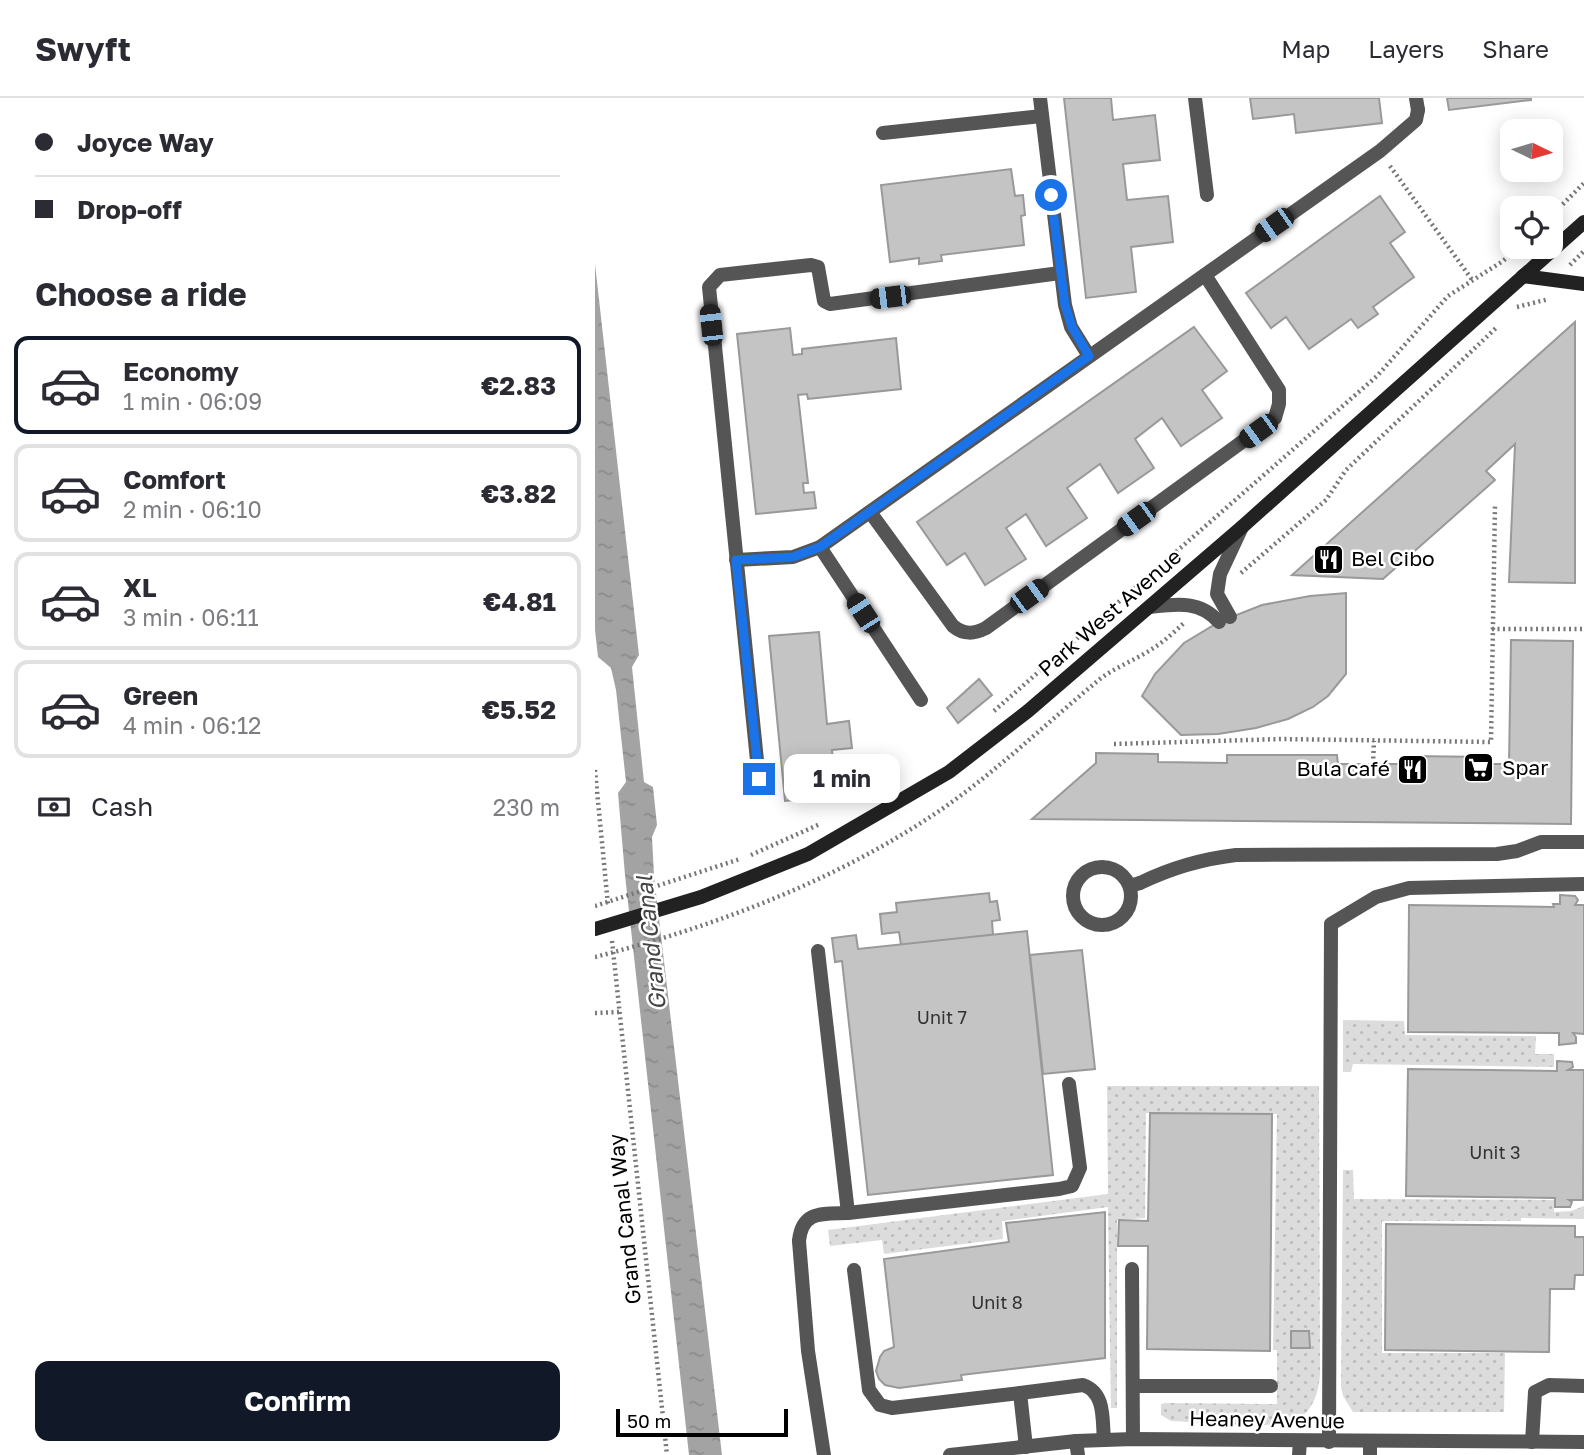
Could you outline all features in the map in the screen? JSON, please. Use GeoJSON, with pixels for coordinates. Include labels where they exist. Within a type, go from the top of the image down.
{"type":"FeatureCollection","features":[{"type":"Feature","properties":{"kind":"street"},"geometry":{"type":"LineString","coordinates":[[1040,98],[1060,273],[1072,327],[1089,356]]}},
{"type":"Feature","properties":{"kind":"street"},"geometry":{"type":"LineString","coordinates":[[1195,98],[1207,195]]}},
{"type":"Feature","properties":{"kind":"street"},"geometry":{"type":"LineString","coordinates":[[736,560],[793,557],[820,547],[1380,150],[1416,120],[1417,104]]}},
{"type":"Feature","properties":{"kind":"street"},"geometry":{"type":"LineString","coordinates":[[883,133],[1042,116]]}},
{"type":"Feature","properties":{"kind":"street","name":"Park West Avenue"},"geometry":{"type":"LineString","coordinates":[[595,929],[701,897],[808,854],[949,772],[1028,711],[1150,607],[1584,222]]}},
{"type":"Feature","properties":{"kind":"street"},"geometry":{"type":"LineString","coordinates":[[759,779],[709,288],[720,275],[811,265],[818,267],[820,289],[824,301],[830,304],[1060,273]]}},
{"type":"Feature","properties":{"kind":"street"},"geometry":{"type":"LineString","coordinates":[[870,512],[953,626],[960,632],[968,633],[986,628],[1275,418],[1279,390],[1205,275]]}},
{"type":"Feature","properties":{"kind":"street"},"geometry":{"type":"LineString","coordinates":[[1523,276],[1584,284]]}},
{"type":"Feature","properties":{"kind":"street"},"geometry":{"type":"LineString","coordinates":[[1150,607],[1179,604],[1198,606],[1224,620],[1217,594],[1220,574],[1242,527]]}},
{"type":"Feature","properties":{"kind":"street"},"geometry":{"type":"LineString","coordinates":[[820,547],[921,701]]}},
{"type":"Feature","properties":{"kind":"street"},"geometry":{"type":"LineString","coordinates":[[1135,885],[1185,864],[1235,855],[1497,854],[1517,851],[1541,842],[1584,842]]}},
{"type":"Feature","properties":{"kind":"street"},"geometry":{"type":"LineString","coordinates":[[1110,867],[1135,885],[1130,906],[1117,922],[1097,925],[1087,921],[1075,907],[1074,889],[1084,873],[1092,869],[1110,867]]}},
{"type":"Feature","properties":{"kind":"street"},"geometry":{"type":"LineString","coordinates":[[1329,1441],[1331,924],[1376,897],[1409,888],[1584,884]]}},
{"type":"Feature","properties":{"kind":"street"},"geometry":{"type":"LineString","coordinates":[[818,951],[848,1213]]}},
{"type":"Feature","properties":{"kind":"street"},"geometry":{"type":"LineString","coordinates":[[824,1455],[808,1351],[800,1230],[807,1220],[817,1214],[848,1213],[1072,1186],[1080,1168],[1069,1084]]}},
{"type":"Feature","properties":{"kind":"street"},"geometry":{"type":"LineString","coordinates":[[1132,1269],[1133,1439]]}},
{"type":"Feature","properties":{"kind":"street"},"geometry":{"type":"LineString","coordinates":[[854,1270],[869,1390],[880,1405],[892,1408],[1083,1385],[1096,1392],[1100,1400],[1104,1440]]}},
{"type":"Feature","properties":{"kind":"street"},"geometry":{"type":"LineString","coordinates":[[1532,1442],[1535,1392],[1549,1385],[1584,1386]]}},
{"type":"Feature","properties":{"kind":"street"},"geometry":{"type":"LineString","coordinates":[[1133,1386],[1271,1386]]}},
{"type":"Feature","properties":{"kind":"street"},"geometry":{"type":"LineString","coordinates":[[1020,1393],[1026,1447]]}},
{"type":"Feature","properties":{"kind":"street","name":"Heaney Avenue"},"geometry":{"type":"LineString","coordinates":[[950,1455],[1026,1447],[1077,1448],[1104,1440],[1133,1439],[1299,1448],[1329,1441],[1370,1448],[1584,1442]]}},
{"type":"Feature","properties":{"kind":"path"},"geometry":{"type":"LineString","coordinates":[[1380,150],[1473,281]]}},
{"type":"Feature","properties":{"kind":"path"},"geometry":{"type":"LineString","coordinates":[[1563,204],[1584,183]]}},
{"type":"Feature","properties":{"kind":"path"},"geometry":{"type":"LineString","coordinates":[[1568,267],[1584,251]]}},
{"type":"Feature","properties":{"kind":"path"},"geometry":{"type":"LineString","coordinates":[[984,720],[1377,376],[1448,296],[1505,259]]}},
{"type":"Feature","properties":{"kind":"path"},"geometry":{"type":"LineString","coordinates":[[1518,307],[1556,298]]}},
{"type":"Feature","properties":{"kind":"path"},"geometry":{"type":"LineString","coordinates":[[1114,744],[1281,739],[1491,742],[1495,506]]}},
{"type":"Feature","properties":{"kind":"path"},"geometry":{"type":"LineString","coordinates":[[1492,629],[1584,629]]}},
{"type":"Feature","properties":{"kind":"path"},"geometry":{"type":"LineString","coordinates":[[1373,764],[1374,741]]}},
{"type":"Feature","properties":{"kind":"path"},"geometry":{"type":"LineString","coordinates":[[595,770],[609,918]]}},
{"type":"Feature","properties":{"kind":"path"},"geometry":{"type":"LineString","coordinates":[[595,906],[746,857],[821,823]]}},
{"type":"Feature","properties":{"kind":"path"},"geometry":{"type":"LineString","coordinates":[[595,957],[709,923]]}},
{"type":"Feature","properties":{"kind":"path","name":"Grand Canal Way"},"geometry":{"type":"LineString","coordinates":[[611,931],[667,1455]]}},
{"type":"Feature","properties":{"kind":"path"},"geometry":{"type":"LineString","coordinates":[[595,1013],[619,1012]]}},
{"type":"Feature","properties":{"kind":"shaded area"},"geometry":{"type":"Polygon","coordinates":[[[1343,1020],[1404,1021],[1405,1035],[1536,1036],[1535,1054],[1554,1054],[1554,1067],[1353,1064],[1351,1072],[1343,1072],[1343,1020]]]}},
{"type":"Feature","properties":{"kind":"shaded area"},"geometry":{"type":"Polygon","coordinates":[[[1107,1086],[1319,1086],[1320,1374],[1314,1400],[1307,1412],[1296,1420],[1271,1425],[1235,1425],[1171,1421],[1161,1415],[1161,1404],[1165,1403],[1277,1404],[1277,1350],[1273,1350],[1277,1114],[1146,1113],[1145,1218],[1117,1220],[1117,1408],[1111,1408],[1108,1207],[1002,1221],[1003,1239],[884,1254],[882,1240],[830,1246],[828,1230],[1108,1194],[1107,1086]]]}},
{"type":"Feature","properties":{"kind":"shaded area"},"geometry":{"type":"Polygon","coordinates":[[[1343,1170],[1353,1170],[1354,1199],[1554,1200],[1554,1212],[1571,1211],[1584,1206],[1584,1219],[1382,1221],[1382,1353],[1505,1353],[1504,1412],[1353,1412],[1343,1396],[1341,1386],[1343,1170]]]}},
{"type":"Feature","properties":{"kind":"water","name":"Grand Canal"},"geometry":{"type":"Polygon","coordinates":[[[595,264],[639,655],[632,667],[644,782],[653,787],[657,825],[652,837],[654,876],[722,1455],[689,1455],[625,875],[618,793],[626,782],[616,690],[611,668],[598,657],[595,630],[595,264]]]}},
{"type":"Feature","properties":{"kind":"building"},"geometry":{"type":"Polygon","coordinates":[[[1064,98],[1111,98],[1113,120],[1155,115],[1160,160],[1123,164],[1127,200],[1168,196],[1173,242],[1131,247],[1136,292],[1086,298],[1064,98]]]}},
{"type":"Feature","properties":{"kind":"building"},"geometry":{"type":"Polygon","coordinates":[[[1250,98],[1379,98],[1382,123],[1296,133],[1294,114],[1253,119],[1250,98]]]}},
{"type":"Feature","properties":{"kind":"building"},"geometry":{"type":"Polygon","coordinates":[[[1447,98],[1531,98],[1531,100],[1449,110],[1447,98]]]}},
{"type":"Feature","properties":{"kind":"building"},"geometry":{"type":"Polygon","coordinates":[[[1011,169],[1015,196],[1023,195],[1025,215],[1021,216],[1024,245],[941,255],[942,261],[919,264],[919,258],[890,262],[881,185],[1011,169]]]}},
{"type":"Feature","properties":{"kind":"building"},"geometry":{"type":"Polygon","coordinates":[[[1380,196],[1405,232],[1390,243],[1414,277],[1373,307],[1378,314],[1358,328],[1351,319],[1309,349],[1286,317],[1271,328],[1246,293],[1380,196]]]}},
{"type":"Feature","properties":{"kind":"building"},"geometry":{"type":"Polygon","coordinates":[[[1575,322],[1575,583],[1509,582],[1515,444],[1486,471],[1495,480],[1383,579],[1292,575],[1575,322]]]}},
{"type":"Feature","properties":{"kind":"building"},"geometry":{"type":"Polygon","coordinates":[[[1194,327],[1227,371],[1202,390],[1222,418],[1181,446],[1162,418],[1135,439],[1154,468],[1118,493],[1100,464],[1067,488],[1087,518],[1046,546],[1026,514],[1006,528],[1026,559],[985,585],[965,553],[947,565],[917,522],[1194,327]]]}},
{"type":"Feature","properties":{"kind":"building"},"geometry":{"type":"Polygon","coordinates":[[[790,328],[793,355],[802,354],[802,349],[896,338],[901,389],[808,399],[807,394],[798,395],[808,483],[803,483],[804,493],[814,492],[816,508],[756,514],[737,334],[790,328]]]}},
{"type":"Feature","properties":{"kind":"building"},"geometry":{"type":"Polygon","coordinates":[[[1346,593],[1346,674],[1328,696],[1313,707],[1288,719],[1256,728],[1218,734],[1181,735],[1142,696],[1155,674],[1184,643],[1219,622],[1262,605],[1310,596],[1346,593]]]}},
{"type":"Feature","properties":{"kind":"building"},"geometry":{"type":"Polygon","coordinates":[[[819,632],[827,724],[849,721],[852,748],[832,750],[836,796],[785,801],[769,636],[819,632]]]}},
{"type":"Feature","properties":{"kind":"building"},"geometry":{"type":"Polygon","coordinates":[[[1511,640],[1573,641],[1571,824],[1032,819],[1096,763],[1096,753],[1158,754],[1158,762],[1227,763],[1227,755],[1337,755],[1338,764],[1408,764],[1408,756],[1490,757],[1490,764],[1509,764],[1511,640]]]}},
{"type":"Feature","properties":{"kind":"building"},"geometry":{"type":"Polygon","coordinates":[[[979,679],[992,695],[958,723],[947,708],[979,679]]]}},
{"type":"Feature","properties":{"kind":"building"},"geometry":{"type":"Polygon","coordinates":[[[989,893],[990,902],[997,901],[1000,920],[992,921],[993,935],[901,945],[899,932],[882,934],[880,914],[897,912],[896,903],[989,893]]]}},
{"type":"Feature","properties":{"kind":"building"},"geometry":{"type":"Polygon","coordinates":[[[1560,895],[1575,896],[1578,900],[1575,905],[1584,905],[1584,1034],[1573,1033],[1576,1043],[1559,1045],[1559,1033],[1408,1032],[1409,905],[1554,907],[1553,904],[1560,904],[1560,895]]]}},
{"type":"Feature","properties":{"kind":"building"},"geometry":{"type":"Polygon","coordinates":[[[1027,931],[1053,1175],[868,1195],[842,961],[835,962],[832,938],[856,935],[858,949],[1027,931]]]}},
{"type":"Feature","properties":{"kind":"building"},"geometry":{"type":"Polygon","coordinates":[[[1082,950],[1095,1069],[1043,1074],[1030,955],[1082,950]]]}},
{"type":"Feature","properties":{"kind":"building"},"geometry":{"type":"Polygon","coordinates":[[[1557,1061],[1572,1062],[1573,1067],[1568,1070],[1584,1070],[1583,1200],[1569,1200],[1572,1202],[1570,1207],[1555,1207],[1555,1198],[1406,1196],[1408,1069],[1557,1071],[1557,1061]]]}},
{"type":"Feature","properties":{"kind":"building"},"geometry":{"type":"Polygon","coordinates":[[[1150,1113],[1272,1114],[1270,1351],[1147,1349],[1148,1246],[1118,1246],[1119,1220],[1148,1221],[1150,1113]]]}},
{"type":"Feature","properties":{"kind":"building"},"geometry":{"type":"Polygon","coordinates":[[[1105,1212],[1105,1358],[961,1375],[962,1380],[899,1388],[885,1385],[879,1379],[876,1371],[880,1357],[884,1351],[894,1347],[884,1259],[1009,1242],[1006,1223],[1105,1212]]]}},
{"type":"Feature","properties":{"kind":"building"},"geometry":{"type":"Polygon","coordinates":[[[1386,1224],[1575,1226],[1575,1237],[1584,1237],[1584,1275],[1575,1275],[1574,1289],[1550,1289],[1549,1352],[1385,1350],[1386,1224]]]}},
{"type":"Feature","properties":{"kind":"building"},"geometry":{"type":"Polygon","coordinates":[[[1291,1331],[1309,1331],[1310,1348],[1291,1348],[1291,1331]]]}},
{"type":"Feature","properties":{"kind":"place","name":"Bel Cibo"},"geometry":{"type":"Point","coordinates":[1328,559]}},
{"type":"Feature","properties":{"kind":"place","name":"Spar"},"geometry":{"type":"Point","coordinates":[1479,768]}},
{"type":"Feature","properties":{"kind":"place","name":"Bula café"},"geometry":{"type":"Point","coordinates":[1413,769]}},
{"type":"Feature","properties":{"kind":"route"},"geometry":{"type":"LineString","coordinates":[[759,779],[736,560],[793,557],[820,547],[1089,356],[1078,340],[1065,305],[1051,195]]}}]}
